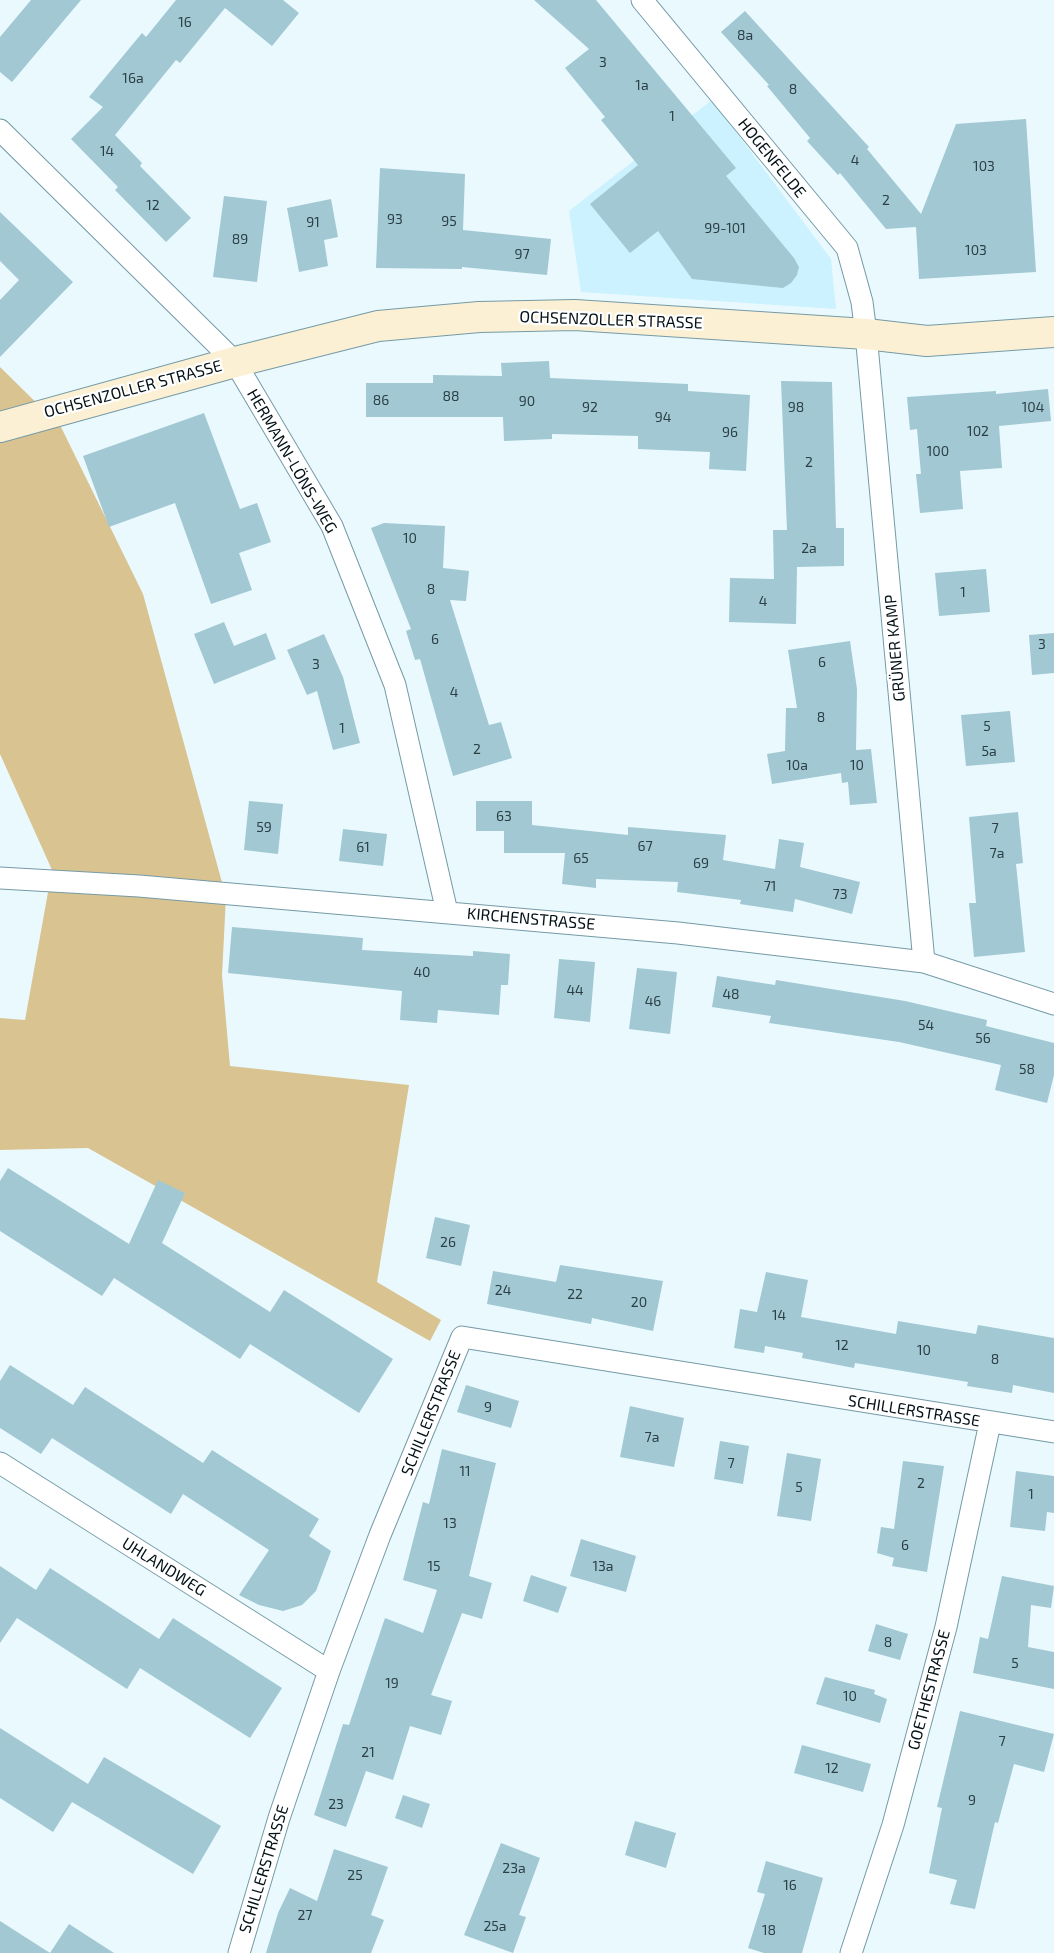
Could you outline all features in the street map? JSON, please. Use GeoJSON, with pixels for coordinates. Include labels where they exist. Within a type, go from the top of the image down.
{"type":"FeatureCollection","features":[{"type":"Feature","properties":{"kind":"street","name":"HOGENFELDE"},"geometry":{"type":"LineString","coordinates":[[642,0],[847,248],[862,302],[866,334]]}},
{"type":"Feature","properties":{"kind":"street","name":"HERMANN-LÖNS-WEG"},"geometry":{"type":"LineString","coordinates":[[0,130],[235,362],[332,526],[395,685],[447,912]]}},
{"type":"Feature","properties":{"kind":"street","name":"OCHSENZOLLER STRASSE"},"geometry":{"type":"LineString","coordinates":[[0,427],[235,362],[378,326],[479,317],[575,315],[866,334],[927,341],[1054,332]]}},
{"type":"Feature","properties":{"kind":"street","name":"GRÜNER KAMP"},"geometry":{"type":"LineString","coordinates":[[866,334],[924,962]]}},
{"type":"Feature","properties":{"kind":"street","name":"KIRCHENSTRASSE"},"geometry":{"type":"LineString","coordinates":[[0,878],[447,912],[678,933],[924,962],[1054,1004]]}},
{"type":"Feature","properties":{"kind":"street","name":"SCHILLERSTRASSE"},"geometry":{"type":"LineString","coordinates":[[238,1953],[279,1818],[329,1671],[380,1535],[462,1337],[1054,1432]]}},
{"type":"Feature","properties":{"kind":"street","name":"GOETHESTRASSE"},"geometry":{"type":"LineString","coordinates":[[851,1953],[893,1825],[946,1627],[990,1423]]}},
{"type":"Feature","properties":{"kind":"street","name":"UHLANDWEG"},"geometry":{"type":"LineString","coordinates":[[0,1463],[329,1671]]}},
{"type":"Feature","properties":{"kind":"shaded area"},"geometry":{"type":"Polygon","coordinates":[[[712,100],[831,259],[836,309],[581,292],[569,211],[712,100]]]}},
{"type":"Feature","properties":{"kind":"shaded area"},"geometry":{"type":"Polygon","coordinates":[[[0,367],[61,427],[143,594],[226,897],[222,975],[230,1066],[409,1085],[377,1282],[441,1320],[430,1341],[88,1148],[0,1150],[0,1018],[25,1020],[52,870],[0,754],[0,367]]]}},
{"type":"Feature","properties":{"kind":"building"},"geometry":{"type":"Polygon","coordinates":[[[31,0],[81,0],[12,82],[0,72],[0,37],[31,0]]]}},
{"type":"Feature","properties":{"kind":"building"},"geometry":{"type":"Polygon","coordinates":[[[176,0],[283,0],[299,13],[272,46],[225,8],[180,63],[176,60],[115,135],[142,163],[140,166],[191,218],[166,242],[115,190],[118,187],[71,139],[103,107],[89,97],[142,33],[146,37],[176,0]]]}},
{"type":"Feature","properties":{"kind":"building"},"geometry":{"type":"Polygon","coordinates":[[[534,0],[596,0],[736,168],[726,176],[799,267],[791,283],[783,288],[692,279],[658,231],[630,253],[590,204],[638,165],[601,120],[605,117],[565,68],[589,49],[534,0]]]}},
{"type":"Feature","properties":{"kind":"building"},"geometry":{"type":"Polygon","coordinates":[[[745,11],[869,147],[867,149],[921,214],[956,124],[1026,119],[1036,272],[919,279],[916,227],[886,229],[840,173],[838,175],[807,141],[810,138],[767,86],[769,85],[721,32],[745,11]]]}},
{"type":"Feature","properties":{"kind":"building"},"geometry":{"type":"Polygon","coordinates":[[[380,168],[465,174],[463,230],[551,239],[547,275],[462,267],[462,269],[376,268],[380,168]]]}},
{"type":"Feature","properties":{"kind":"building"},"geometry":{"type":"Polygon","coordinates":[[[224,196],[267,201],[257,282],[213,277],[224,196]]]}},
{"type":"Feature","properties":{"kind":"building"},"geometry":{"type":"Polygon","coordinates":[[[331,199],[338,237],[324,240],[328,266],[299,272],[287,208],[331,199]]]}},
{"type":"Feature","properties":{"kind":"building"},"geometry":{"type":"Polygon","coordinates":[[[0,212],[73,282],[0,357],[0,300],[19,280],[0,261],[0,212]]]}},
{"type":"Feature","properties":{"kind":"building"},"geometry":{"type":"Polygon","coordinates":[[[549,361],[550,378],[688,384],[688,391],[750,395],[746,471],[709,469],[710,452],[638,449],[638,436],[552,434],[552,439],[504,441],[503,417],[366,417],[366,383],[433,383],[433,375],[502,376],[501,363],[549,361]]]}},
{"type":"Feature","properties":{"kind":"building"},"geometry":{"type":"Polygon","coordinates":[[[781,381],[832,382],[836,528],[844,528],[844,566],[797,567],[796,624],[729,622],[730,578],[774,579],[773,530],[787,530],[781,381]]]}},
{"type":"Feature","properties":{"kind":"building"},"geometry":{"type":"Polygon","coordinates":[[[1048,389],[1051,421],[999,426],[1002,468],[960,471],[963,509],[920,513],[916,474],[921,474],[917,429],[910,430],[907,397],[996,391],[996,394],[1048,389]]]}},
{"type":"Feature","properties":{"kind":"building"},"geometry":{"type":"Polygon","coordinates":[[[204,413],[240,509],[257,503],[271,542],[239,553],[252,590],[211,604],[175,503],[109,527],[83,456],[204,413]]]}},
{"type":"Feature","properties":{"kind":"building"},"geometry":{"type":"Polygon","coordinates":[[[384,523],[445,526],[443,568],[469,571],[466,601],[450,600],[489,725],[501,722],[512,758],[453,776],[420,659],[415,660],[406,631],[411,629],[371,528],[384,523]]]}},
{"type":"Feature","properties":{"kind":"building"},"geometry":{"type":"Polygon","coordinates":[[[986,569],[990,612],[939,616],[935,573],[986,569]]]}},
{"type":"Feature","properties":{"kind":"building"},"geometry":{"type":"Polygon","coordinates":[[[224,622],[234,646],[266,633],[276,659],[214,684],[194,634],[224,622]]]}},
{"type":"Feature","properties":{"kind":"building"},"geometry":{"type":"Polygon","coordinates":[[[1054,633],[1054,673],[1032,675],[1029,635],[1054,633]]]}},
{"type":"Feature","properties":{"kind":"building"},"geometry":{"type":"Polygon","coordinates":[[[324,634],[343,677],[360,743],[333,750],[317,691],[307,695],[287,650],[324,634]]]}},
{"type":"Feature","properties":{"kind":"building"},"geometry":{"type":"Polygon","coordinates":[[[850,641],[857,689],[856,750],[871,749],[877,803],[850,805],[848,782],[842,783],[841,773],[772,784],[767,754],[785,751],[786,708],[797,708],[788,650],[850,641]]]}},
{"type":"Feature","properties":{"kind":"building"},"geometry":{"type":"Polygon","coordinates":[[[1010,711],[1015,762],[966,766],[961,715],[1010,711]]]}},
{"type":"Feature","properties":{"kind":"building"},"geometry":{"type":"Polygon","coordinates":[[[249,801],[283,804],[278,854],[244,850],[249,801]]]}},
{"type":"Feature","properties":{"kind":"building"},"geometry":{"type":"Polygon","coordinates":[[[476,801],[532,801],[532,825],[628,835],[628,827],[726,835],[723,860],[775,869],[779,839],[804,843],[800,867],[860,882],[852,914],[795,899],[793,912],[740,904],[741,900],[677,892],[678,882],[596,879],[596,888],[562,884],[565,853],[504,853],[504,831],[476,831],[476,801]]]}},
{"type":"Feature","properties":{"kind":"building"},"geometry":{"type":"Polygon","coordinates":[[[1018,812],[1023,863],[1016,864],[1025,952],[974,957],[969,903],[976,903],[969,817],[1018,812]]]}},
{"type":"Feature","properties":{"kind":"building"},"geometry":{"type":"Polygon","coordinates":[[[343,829],[387,834],[383,866],[339,861],[343,829]]]}},
{"type":"Feature","properties":{"kind":"building"},"geometry":{"type":"Polygon","coordinates":[[[232,927],[363,938],[362,950],[473,956],[473,951],[510,954],[508,985],[501,985],[499,1015],[438,1010],[437,1023],[400,1020],[402,991],[228,973],[232,927]]]}},
{"type":"Feature","properties":{"kind":"building"},"geometry":{"type":"Polygon","coordinates":[[[559,959],[595,962],[590,1022],[554,1018],[559,959]]]}},
{"type":"Feature","properties":{"kind":"building"},"geometry":{"type":"Polygon","coordinates":[[[637,968],[677,972],[670,1034],[629,1029],[637,968]]]}},
{"type":"Feature","properties":{"kind":"building"},"geometry":{"type":"Polygon","coordinates":[[[717,976],[775,985],[776,980],[905,1001],[987,1020],[986,1026],[1054,1043],[1054,1075],[1047,1103],[995,1090],[1001,1065],[899,1042],[769,1023],[771,1016],[712,1007],[717,976]]]}},
{"type":"Feature","properties":{"kind":"building"},"geometry":{"type":"Polygon","coordinates":[[[8,1168],[129,1244],[158,1180],[185,1193],[162,1243],[270,1312],[284,1290],[393,1359],[359,1413],[250,1344],[240,1359],[114,1278],[102,1296],[0,1231],[0,1181],[8,1168]]]}},
{"type":"Feature","properties":{"kind":"building"},"geometry":{"type":"Polygon","coordinates":[[[435,1217],[470,1225],[461,1266],[426,1258],[435,1217]]]}},
{"type":"Feature","properties":{"kind":"building"},"geometry":{"type":"Polygon","coordinates":[[[560,1265],[663,1281],[653,1331],[592,1318],[591,1324],[487,1304],[493,1271],[556,1282],[560,1265]]]}},
{"type":"Feature","properties":{"kind":"building"},"geometry":{"type":"Polygon","coordinates":[[[766,1272],[808,1280],[801,1317],[896,1334],[898,1321],[976,1334],[978,1325],[1054,1338],[1054,1393],[1013,1385],[1012,1393],[967,1386],[968,1382],[855,1363],[854,1368],[802,1358],[803,1353],[765,1346],[764,1353],[734,1348],[740,1309],[757,1312],[766,1272]]]}},
{"type":"Feature","properties":{"kind":"building"},"geometry":{"type":"Polygon","coordinates":[[[10,1365],[73,1405],[85,1387],[203,1463],[212,1450],[319,1519],[309,1536],[331,1551],[316,1591],[302,1605],[283,1611],[259,1605],[239,1595],[269,1550],[183,1494],[171,1514],[52,1438],[41,1454],[0,1428],[0,1381],[10,1365]]]}},
{"type":"Feature","properties":{"kind":"building"},"geometry":{"type":"Polygon","coordinates":[[[466,1385],[519,1401],[511,1428],[457,1412],[466,1385]]]}},
{"type":"Feature","properties":{"kind":"building"},"geometry":{"type":"Polygon","coordinates":[[[630,1406],[684,1418],[674,1467],[620,1457],[630,1406]]]}},
{"type":"Feature","properties":{"kind":"building"},"geometry":{"type":"Polygon","coordinates":[[[720,1441],[749,1446],[743,1484],[714,1479],[720,1441]]]}},
{"type":"Feature","properties":{"kind":"building"},"geometry":{"type":"Polygon","coordinates":[[[442,1449],[496,1463],[469,1576],[492,1583],[482,1619],[462,1613],[431,1695],[452,1701],[441,1735],[410,1726],[393,1780],[366,1771],[346,1827],[314,1815],[343,1724],[349,1725],[385,1618],[423,1633],[437,1590],[403,1580],[423,1502],[429,1504],[442,1449]]]}},
{"type":"Feature","properties":{"kind":"building"},"geometry":{"type":"Polygon","coordinates":[[[787,1453],[821,1459],[811,1521],[777,1516],[787,1453]]]}},
{"type":"Feature","properties":{"kind":"building"},"geometry":{"type":"Polygon","coordinates":[[[903,1461],[944,1466],[927,1572],[892,1566],[894,1558],[877,1553],[881,1527],[894,1529],[903,1461]]]}},
{"type":"Feature","properties":{"kind":"building"},"geometry":{"type":"Polygon","coordinates":[[[1016,1471],[1054,1476],[1054,1513],[1047,1512],[1045,1531],[1010,1527],[1016,1471]]]}},
{"type":"Feature","properties":{"kind":"building"},"geometry":{"type":"Polygon","coordinates":[[[581,1539],[636,1556],[626,1592],[570,1576],[581,1539]]]}},
{"type":"Feature","properties":{"kind":"building"},"geometry":{"type":"Polygon","coordinates":[[[0,1566],[36,1590],[50,1568],[159,1639],[173,1618],[282,1688],[250,1738],[140,1668],[127,1689],[17,1618],[0,1643],[0,1566]]]}},
{"type":"Feature","properties":{"kind":"building"},"geometry":{"type":"Polygon","coordinates":[[[531,1575],[567,1587],[558,1613],[523,1601],[531,1575]]]}},
{"type":"Feature","properties":{"kind":"building"},"geometry":{"type":"Polygon","coordinates":[[[1002,1576],[1054,1586],[1051,1608],[1031,1605],[1028,1647],[1054,1652],[1054,1689],[973,1673],[980,1637],[988,1639],[1002,1576]]]}},
{"type":"Feature","properties":{"kind":"building"},"geometry":{"type":"Polygon","coordinates":[[[876,1624],[908,1634],[900,1660],[868,1651],[876,1624]]]}},
{"type":"Feature","properties":{"kind":"building"},"geometry":{"type":"Polygon","coordinates":[[[825,1677],[875,1690],[874,1694],[887,1699],[880,1723],[816,1704],[825,1677]]]}},
{"type":"Feature","properties":{"kind":"building"},"geometry":{"type":"Polygon","coordinates":[[[960,1711],[1054,1734],[1044,1772],[1014,1764],[998,1823],[995,1822],[975,1909],[950,1904],[957,1880],[929,1873],[942,1808],[937,1807],[960,1711]]]}},
{"type":"Feature","properties":{"kind":"building"},"geometry":{"type":"Polygon","coordinates":[[[0,1728],[88,1784],[104,1757],[221,1826],[193,1874],[72,1802],[53,1832],[0,1798],[0,1728]]]}},
{"type":"Feature","properties":{"kind":"building"},"geometry":{"type":"Polygon","coordinates":[[[802,1745],[871,1764],[863,1792],[794,1773],[802,1745]]]}},
{"type":"Feature","properties":{"kind":"building"},"geometry":{"type":"Polygon","coordinates":[[[403,1795],[430,1804],[422,1828],[395,1818],[403,1795]]]}},
{"type":"Feature","properties":{"kind":"building"},"geometry":{"type":"Polygon","coordinates":[[[635,1821],[676,1833],[666,1868],[625,1855],[635,1821]]]}},
{"type":"Feature","properties":{"kind":"building"},"geometry":{"type":"Polygon","coordinates":[[[501,1843],[540,1858],[519,1915],[526,1917],[513,1953],[464,1935],[501,1843]]]}},
{"type":"Feature","properties":{"kind":"building"},"geometry":{"type":"Polygon","coordinates":[[[334,1849],[388,1867],[371,1915],[384,1920],[371,1953],[266,1953],[278,1913],[290,1888],[317,1901],[334,1849]]]}},
{"type":"Feature","properties":{"kind":"building"},"geometry":{"type":"Polygon","coordinates":[[[766,1861],[823,1878],[802,1953],[764,1953],[748,1948],[765,1894],[757,1892],[766,1861]]]}},
{"type":"Feature","properties":{"kind":"building"},"geometry":{"type":"Polygon","coordinates":[[[0,1921],[50,1953],[0,1953],[0,1921]]]}},
{"type":"Feature","properties":{"kind":"building"},"geometry":{"type":"Polygon","coordinates":[[[69,1924],[114,1953],[50,1953],[69,1924]]]}}]}
